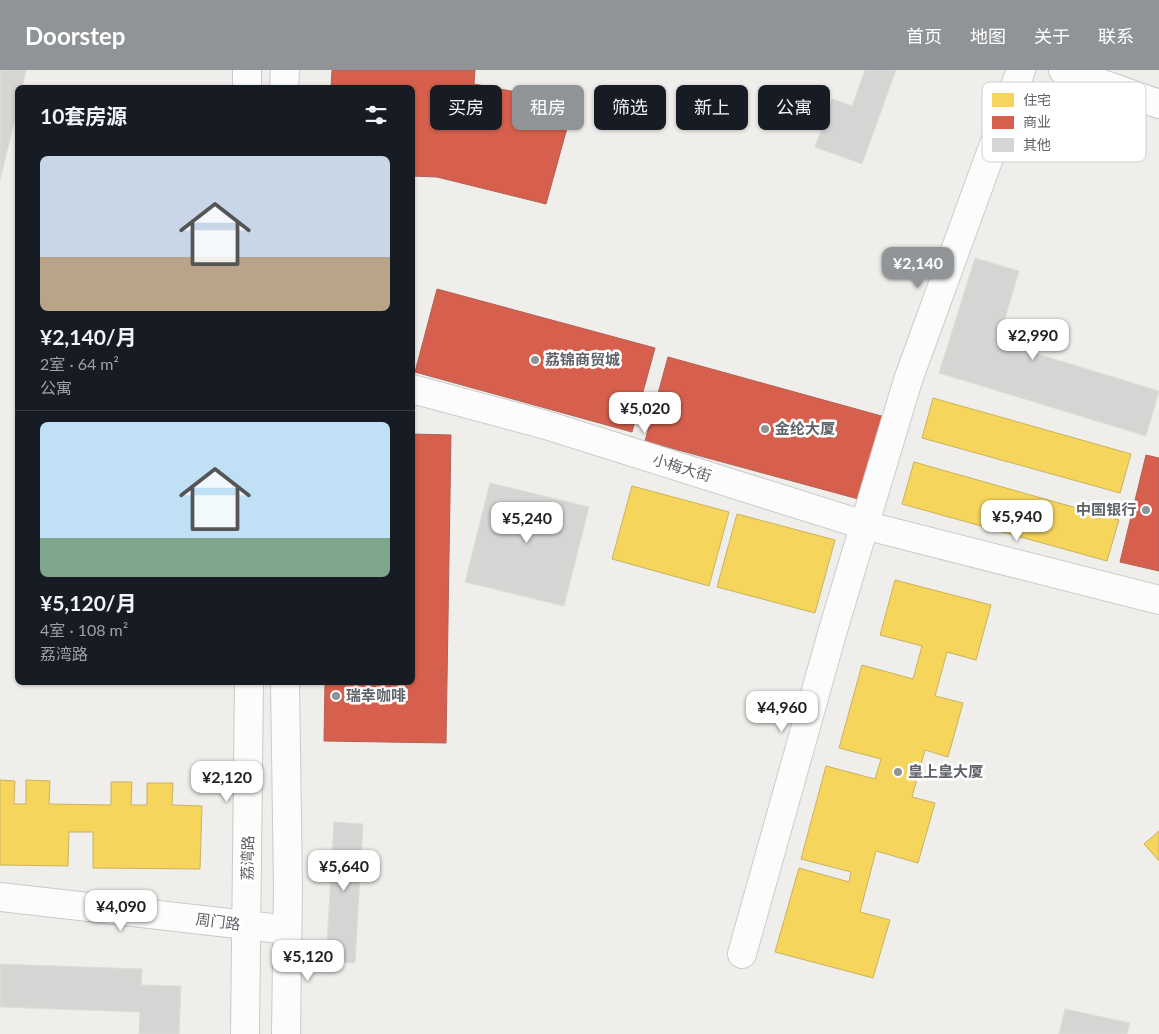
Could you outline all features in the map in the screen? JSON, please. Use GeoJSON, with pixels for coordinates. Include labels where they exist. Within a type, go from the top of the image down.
{"type":"FeatureCollection","features":[{"type":"Feature","properties":{"kind":"street"},"geometry":{"type":"LineString","coordinates":[[247,70],[247,85]]}},
{"type":"Feature","properties":{"kind":"street"},"geometry":{"type":"LineString","coordinates":[[284,85],[285,70]]}},
{"type":"Feature","properties":{"kind":"street"},"geometry":{"type":"LineString","coordinates":[[1017,82],[1021,70]]}},
{"type":"Feature","properties":{"kind":"street"},"geometry":{"type":"LineString","coordinates":[[1064,70],[1098,82]]}},
{"type":"Feature","properties":{"kind":"street"},"geometry":{"type":"LineString","coordinates":[[1146,99],[1159,104]]}},
{"type":"Feature","properties":{"kind":"street"},"geometry":{"type":"LineString","coordinates":[[742,954],[864,525],[908,380],[987,162]]}},
{"type":"Feature","properties":{"kind":"street","name":"小梅大街"},"geometry":{"type":"LineString","coordinates":[[415,390],[546,425],[864,525],[1159,600]]}},
{"type":"Feature","properties":{"kind":"street","name":"荔湾路"},"geometry":{"type":"LineString","coordinates":[[245,1034],[249,685]]}},
{"type":"Feature","properties":{"kind":"street"},"geometry":{"type":"LineString","coordinates":[[285,685],[286,1034]]}},
{"type":"Feature","properties":{"kind":"street","name":"周门路"},"geometry":{"type":"LineString","coordinates":[[0,897],[287,930]]}},
{"type":"Feature","properties":{"kind":"building: 住宅"},"geometry":{"type":"Polygon","coordinates":[[[933,398],[1131,454],[1120,493],[922,438],[933,398]]]}},
{"type":"Feature","properties":{"kind":"building: 住宅"},"geometry":{"type":"Polygon","coordinates":[[[914,462],[1119,520],[1107,561],[902,504],[914,462]]]}},
{"type":"Feature","properties":{"kind":"building: 住宅"},"geometry":{"type":"Polygon","coordinates":[[[632,486],[729,512],[709,586],[612,559],[632,486]]]}},
{"type":"Feature","properties":{"kind":"building: 住宅"},"geometry":{"type":"Polygon","coordinates":[[[737,514],[835,540],[815,613],[717,587],[737,514]]]}},
{"type":"Feature","properties":{"kind":"building: 住宅","name":"皇上皇大厦"},"geometry":{"type":"Polygon","coordinates":[[[895,580],[991,605],[976,660],[947,652],[935,696],[963,703],[948,757],[925,750],[912,797],[935,803],[918,863],[876,851],[860,912],[890,920],[873,978],[775,952],[799,868],[849,882],[851,872],[801,859],[826,766],[875,779],[881,759],[839,748],[862,665],[913,679],[922,646],[880,635],[895,580]]]}},
{"type":"Feature","properties":{"kind":"building: 住宅"},"geometry":{"type":"Polygon","coordinates":[[[0,780],[15,781],[14,804],[26,804],[26,780],[50,781],[49,804],[111,805],[111,782],[132,782],[131,805],[147,805],[147,783],[173,783],[172,805],[202,806],[200,869],[93,868],[93,832],[69,832],[68,866],[0,865],[0,780]]]}},
{"type":"Feature","properties":{"kind":"building: 住宅"},"geometry":{"type":"Polygon","coordinates":[[[1159,831],[1159,861],[1144,844],[1159,831]]]}},
{"type":"Feature","properties":{"kind":"building: 商业"},"geometry":{"type":"Polygon","coordinates":[[[332,70],[475,70],[474,84],[479,85],[430,85],[430,130],[502,130],[502,89],[512,91],[512,130],[567,130],[546,204],[437,177],[415,176],[415,85],[331,85],[332,70]]]}},
{"type":"Feature","properties":{"kind":"building: 商业","name":"荔锦商贸城"},"geometry":{"type":"Polygon","coordinates":[[[437,289],[655,348],[632,432],[415,372],[437,289]]]}},
{"type":"Feature","properties":{"kind":"building: 商业","name":"金纶大厦"},"geometry":{"type":"Polygon","coordinates":[[[668,357],[885,417],[862,500],[645,441],[668,357]]]}},
{"type":"Feature","properties":{"kind":"building: 商业"},"geometry":{"type":"Polygon","coordinates":[[[415,434],[451,435],[446,743],[324,741],[325,685],[415,685],[415,434]]]}},
{"type":"Feature","properties":{"kind":"building: 商业","name":"中国银行"},"geometry":{"type":"Polygon","coordinates":[[[1146,455],[1159,458],[1159,571],[1120,562],[1146,455]]]}},
{"type":"Feature","properties":{"kind":"building: 其他"},"geometry":{"type":"Polygon","coordinates":[[[0,70],[26,70],[23,85],[15,85],[15,119],[0,180],[0,70]]]}},
{"type":"Feature","properties":{"kind":"building: 其他"},"geometry":{"type":"Polygon","coordinates":[[[865,70],[896,70],[862,164],[815,147],[821,130],[830,130],[830,105],[832,99],[852,106],[865,70]]]}},
{"type":"Feature","properties":{"kind":"building: 其他"},"geometry":{"type":"Polygon","coordinates":[[[975,258],[1019,271],[998,342],[1159,391],[1146,436],[939,373],[975,258]]]}},
{"type":"Feature","properties":{"kind":"building: 其他"},"geometry":{"type":"Polygon","coordinates":[[[490,483],[589,507],[564,606],[465,582],[490,483]]]}},
{"type":"Feature","properties":{"kind":"building: 其他"},"geometry":{"type":"Polygon","coordinates":[[[334,822],[363,824],[355,963],[326,961],[334,822]]]}},
{"type":"Feature","properties":{"kind":"building: 其他"},"geometry":{"type":"Polygon","coordinates":[[[0,964],[142,969],[141,985],[181,986],[179,1034],[139,1034],[140,1012],[0,1007],[0,964]]]}},
{"type":"Feature","properties":{"kind":"building: 其他"},"geometry":{"type":"Polygon","coordinates":[[[1065,1009],[1130,1023],[1127,1034],[1059,1034],[1065,1009]]]}},
{"type":"Feature","properties":{"kind":"place","name":"荔锦商贸城"},"geometry":{"type":"Point","coordinates":[535,360]}},
{"type":"Feature","properties":{"kind":"place","name":"金纶大厦"},"geometry":{"type":"Point","coordinates":[765,429]}},
{"type":"Feature","properties":{"kind":"place","name":"中国银行"},"geometry":{"type":"Point","coordinates":[1146,510]}},
{"type":"Feature","properties":{"kind":"place","name":"瑞幸咖啡"},"geometry":{"type":"Point","coordinates":[336,696]}},
{"type":"Feature","properties":{"kind":"place","name":"皇上皇大厦"},"geometry":{"type":"Point","coordinates":[898,772]}}]}
